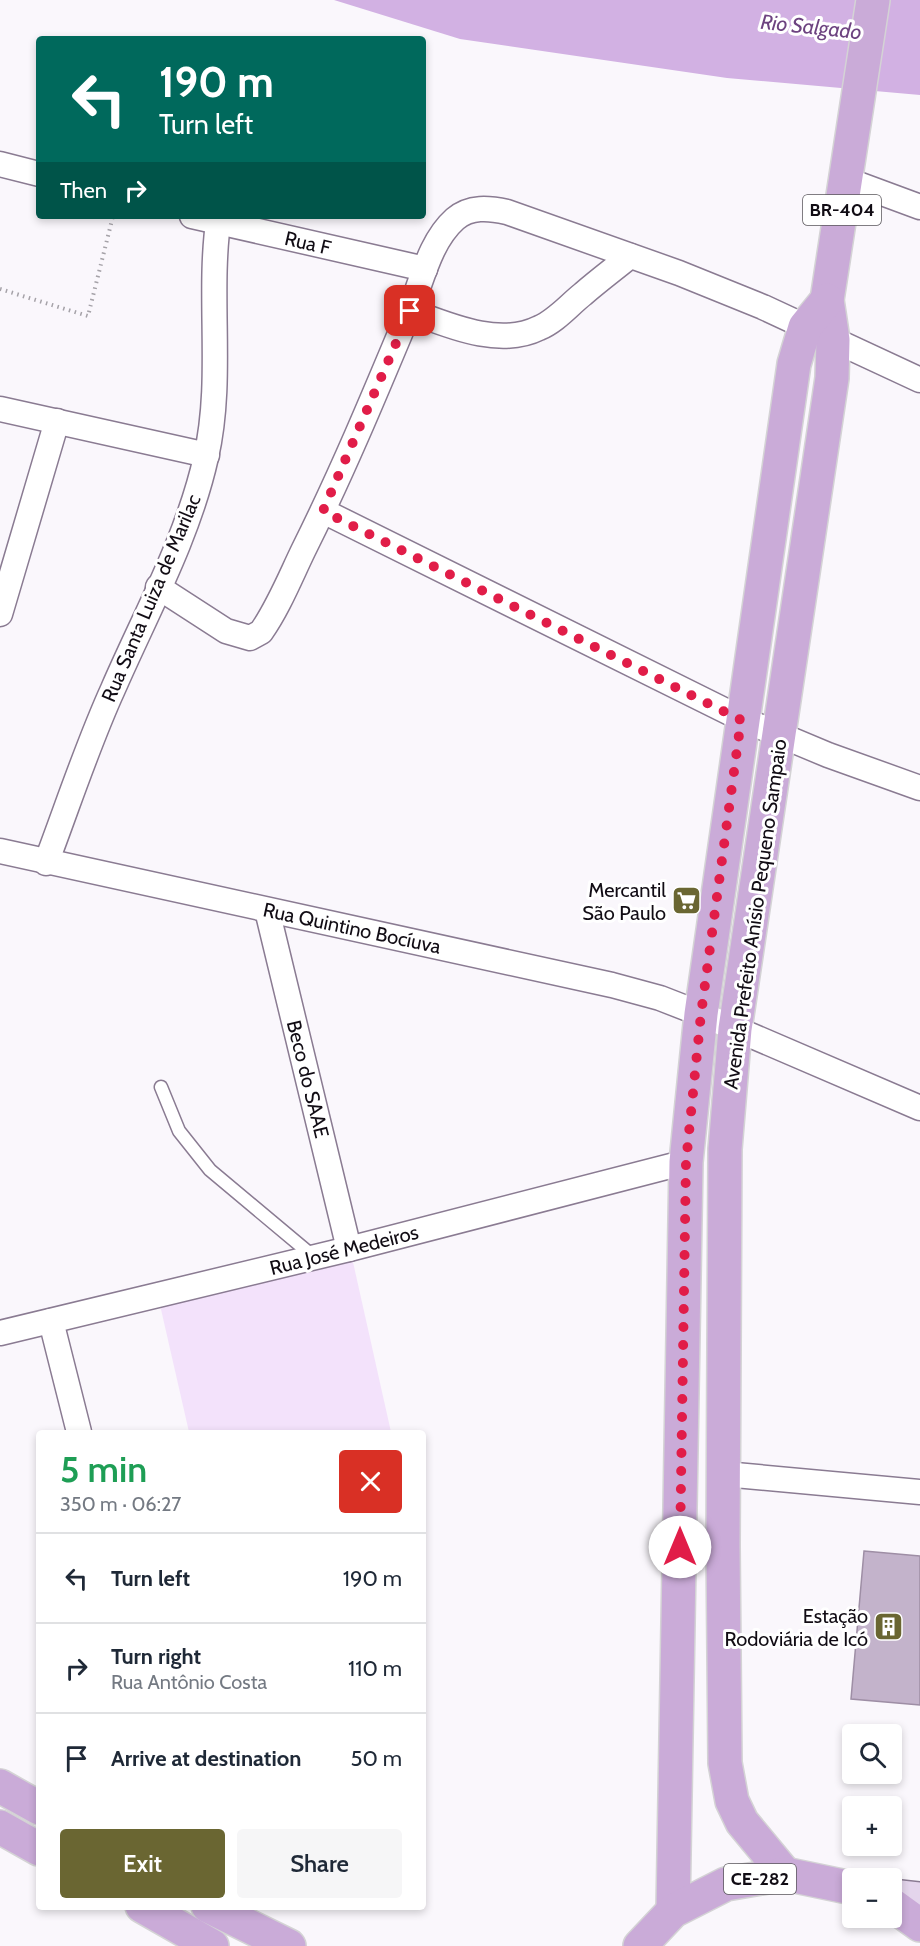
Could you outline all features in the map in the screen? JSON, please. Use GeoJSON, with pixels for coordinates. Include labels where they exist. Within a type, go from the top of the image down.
{"type":"FeatureCollection","features":[{"type":"Feature","properties":{"kind":"main road","name":"Avenida Prefeito Anísio Pequeno Sampaio"},"geometry":{"type":"LineString","coordinates":[[672,1911],[686,1162],[701,1014],[741,720],[794,364],[819,333],[847,180],[873,0]]}},
{"type":"Feature","properties":{"kind":"main road","name":"Avenida Prefeito Anísio Pequeno Sampaio"},"geometry":{"type":"LineString","coordinates":[[785,1874],[742,1822],[732,1801],[725,1763],[725,1149],[735,1029],[832,378],[819,333]]}},
{"type":"Feature","properties":{"kind":"main road"},"geometry":{"type":"LineString","coordinates":[[0,1786],[36,1806]]}},
{"type":"Feature","properties":{"kind":"main road"},"geometry":{"type":"LineString","coordinates":[[0,1827],[36,1847]]}},
{"type":"Feature","properties":{"kind":"main road","name":"CE-282"},"geometry":{"type":"LineString","coordinates":[[640,1946],[672,1911],[726,1884],[785,1874],[842,1886]]}},
{"type":"Feature","properties":{"kind":"main road"},"geometry":{"type":"LineString","coordinates":[[148,1910],[202,1944]]}},
{"type":"Feature","properties":{"kind":"main road"},"geometry":{"type":"LineString","coordinates":[[213,1910],[289,1946]]}},
{"type":"Feature","properties":{"kind":"main road"},"geometry":{"type":"LineString","coordinates":[[902,1912],[920,1925]]}},
{"type":"Feature","properties":{"kind":"street"},"geometry":{"type":"LineString","coordinates":[[0,164],[36,173]]}},
{"type":"Feature","properties":{"kind":"street"},"geometry":{"type":"LineString","coordinates":[[847,180],[920,207]]}},
{"type":"Feature","properties":{"kind":"street"},"geometry":{"type":"LineString","coordinates":[[158,587],[226,631],[250,638],[261,633],[323,511],[410,311],[425,269],[443,233],[455,219],[467,212],[486,208],[507,212],[679,273],[819,333],[920,380]]}},
{"type":"Feature","properties":{"kind":"street","name":"Rua F"},"geometry":{"type":"LineString","coordinates":[[219,219],[425,269]]}},
{"type":"Feature","properties":{"kind":"street","name":"Rua Santa Luiza de Marilac"},"geometry":{"type":"LineString","coordinates":[[46,863],[104,709],[196,494],[207,455],[212,412],[219,219]]}},
{"type":"Feature","properties":{"kind":"street"},"geometry":{"type":"LineString","coordinates":[[410,311],[463,330],[497,335],[517,335],[539,329],[630,256]]}},
{"type":"Feature","properties":{"kind":"street"},"geometry":{"type":"LineString","coordinates":[[0,394],[30,415]]}},
{"type":"Feature","properties":{"kind":"street"},"geometry":{"type":"LineString","coordinates":[[0,409],[207,455]]}},
{"type":"Feature","properties":{"kind":"street"},"geometry":{"type":"LineString","coordinates":[[0,614],[57,421]]}},
{"type":"Feature","properties":{"kind":"street"},"geometry":{"type":"LineString","coordinates":[[323,511],[741,720],[920,788]]}},
{"type":"Feature","properties":{"kind":"street","name":"Rua Quintino Bocíuva"},"geometry":{"type":"LineString","coordinates":[[0,851],[46,863],[612,985],[660,998],[920,1108]]}},
{"type":"Feature","properties":{"kind":"street","name":"Beco do SAAE"},"geometry":{"type":"LineString","coordinates":[[267,910],[349,1249]]}},
{"type":"Feature","properties":{"kind":"street","name":"Rua José Medeiros"},"geometry":{"type":"LineString","coordinates":[[0,1333],[349,1249],[686,1162]]}},
{"type":"Feature","properties":{"kind":"street"},"geometry":{"type":"LineString","coordinates":[[51,1321],[79,1430]]}},
{"type":"Feature","properties":{"kind":"street"},"geometry":{"type":"LineString","coordinates":[[724,1474],[920,1492]]}},
{"type":"Feature","properties":{"kind":"street"},"geometry":{"type":"LineString","coordinates":[[902,1897],[920,1899]]}},
{"type":"Feature","properties":{"kind":"street"},"geometry":{"type":"LineString","coordinates":[[202,1944],[211,1910]]}},
{"type":"Feature","properties":{"kind":"lane"},"geometry":{"type":"LineString","coordinates":[[161,1087],[179,1131],[210,1170],[314,1257]]}},
{"type":"Feature","properties":{"kind":"path"},"geometry":{"type":"LineString","coordinates":[[0,289],[88,316],[112,219]]}},
{"type":"Feature","properties":{"kind":"shaded area"},"geometry":{"type":"Polygon","coordinates":[[[353,1262],[391,1430],[189,1430],[160,1305],[353,1262]]]}},
{"type":"Feature","properties":{"kind":"water","name":"Rio Salgado"},"geometry":{"type":"Polygon","coordinates":[[[334,0],[920,0],[920,95],[727,78],[460,39],[334,0]]]}},
{"type":"Feature","properties":{"kind":"building","name":"Estação Rodoviária de Icó"},"geometry":{"type":"Polygon","coordinates":[[[864,1551],[920,1556],[920,1705],[851,1699],[864,1551]]]}},
{"type":"Feature","properties":{"kind":"place","name":"Mercantil São Paulo"},"geometry":{"type":"Point","coordinates":[687,901]}},
{"type":"Feature","properties":{"kind":"place","name":"Estação Rodoviária de Icó"},"geometry":{"type":"Point","coordinates":[889,1627]}},
{"type":"Feature","properties":{"kind":"route"},"geometry":{"type":"LineString","coordinates":[[410,311],[323,511],[741,720],[701,1014],[686,1162],[680,1547]]}}]}
